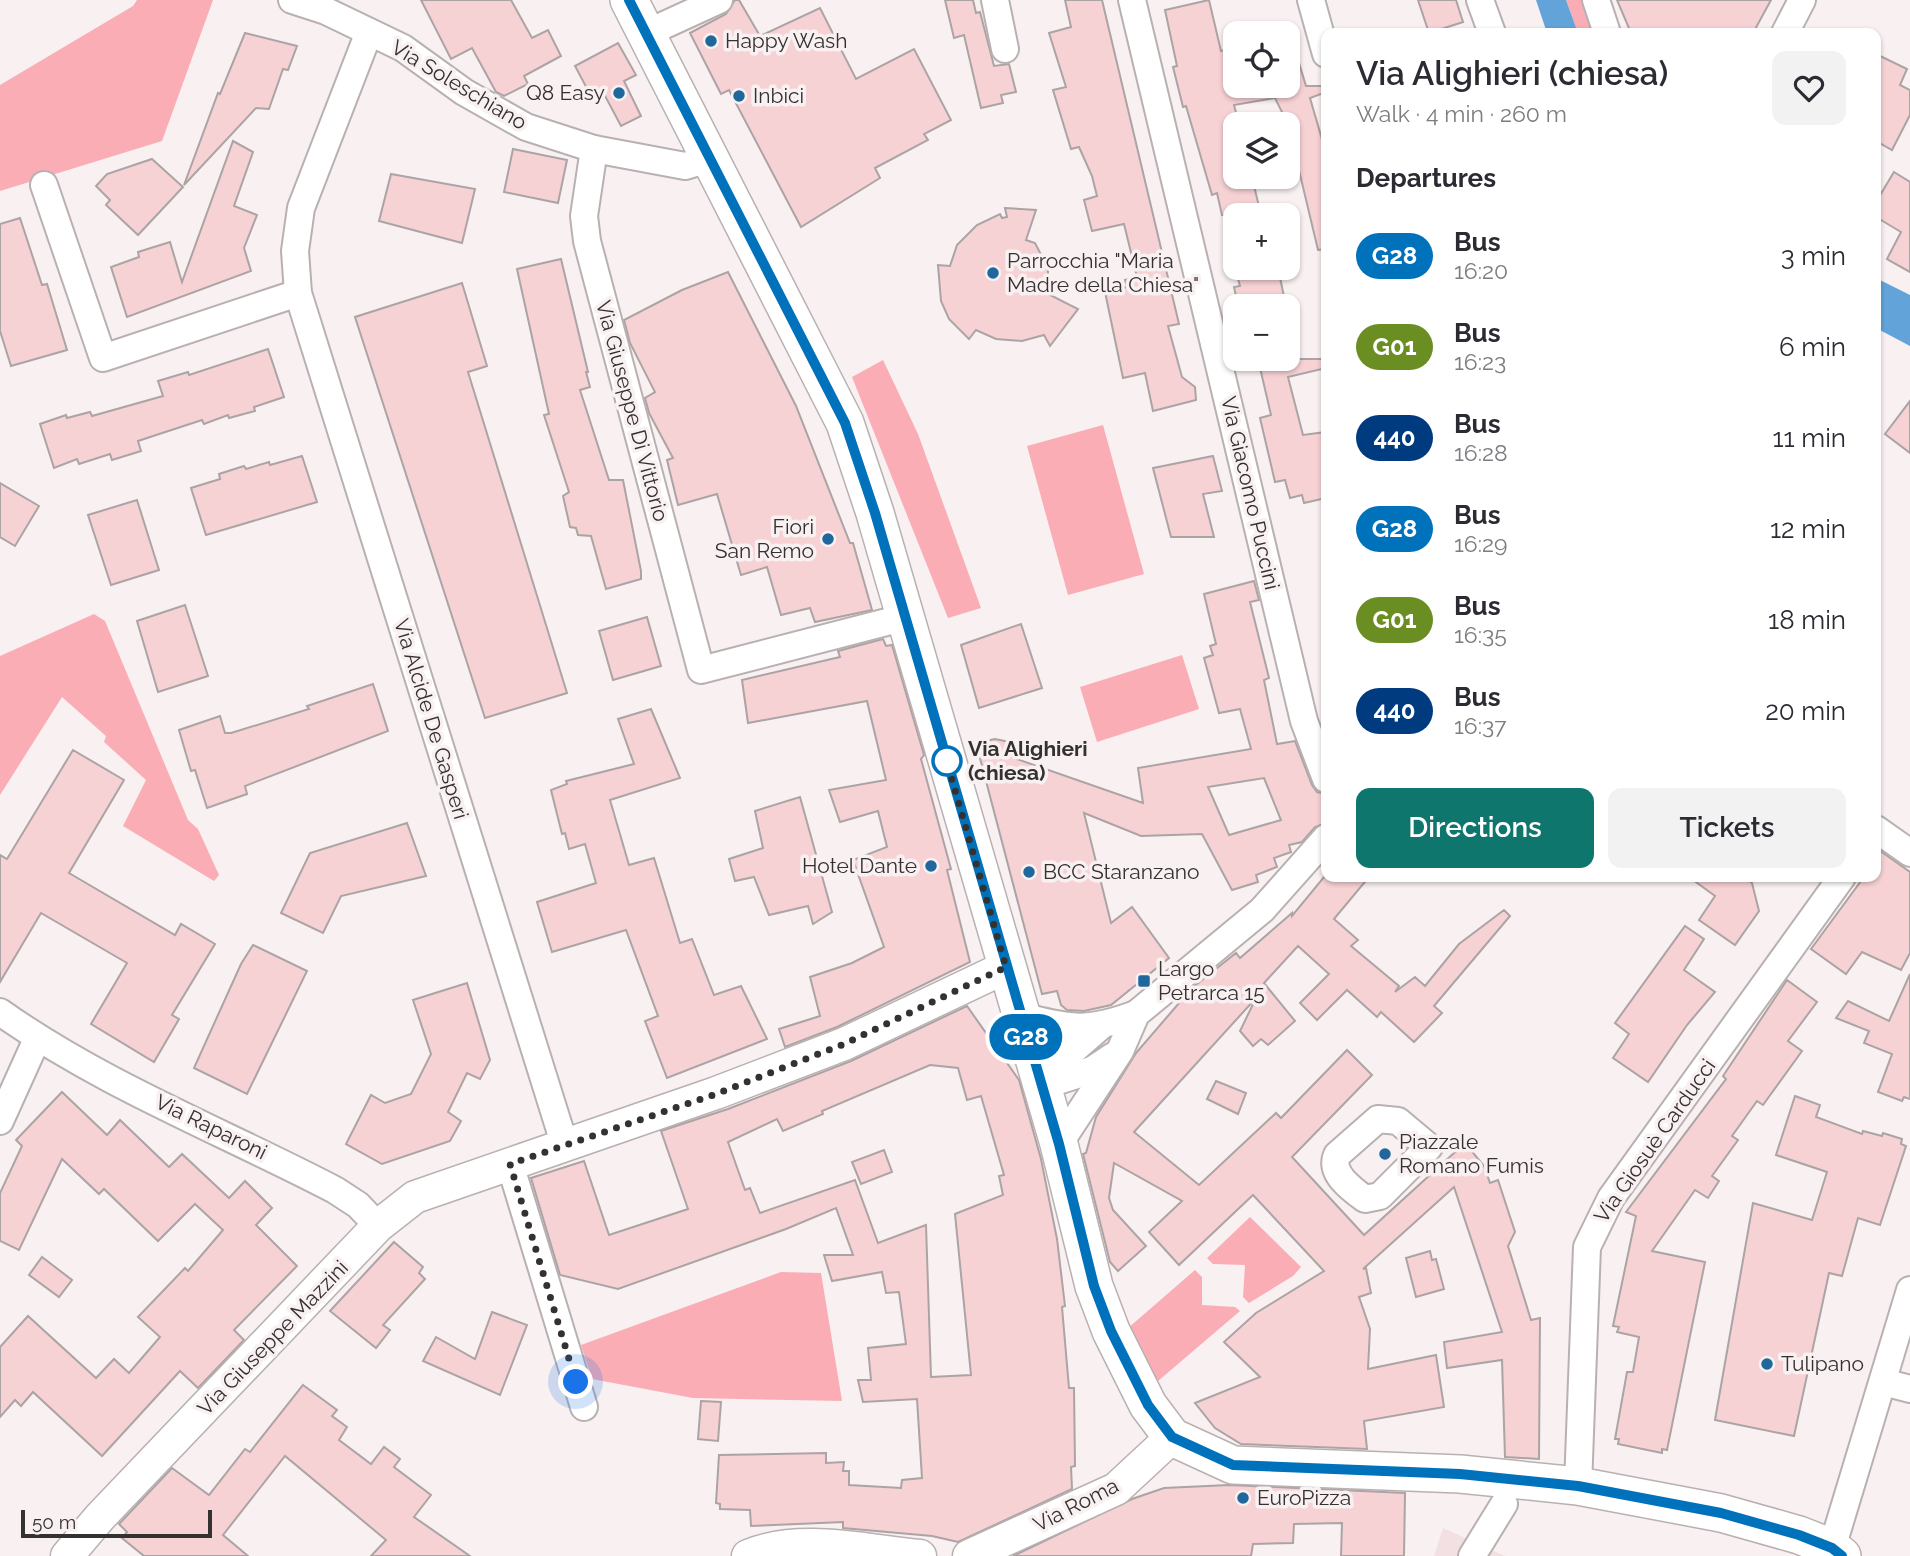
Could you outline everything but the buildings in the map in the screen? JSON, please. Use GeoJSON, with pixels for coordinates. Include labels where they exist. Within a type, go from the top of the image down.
{"type":"FeatureCollection","features":[{"type":"Feature","properties":{"kind":"main road"},"geometry":{"type":"LineString","coordinates":[[629,0],[845,423],[906,617],[1059,1144],[1094,1286],[1111,1331],[1148,1405],[1172,1437],[1233,1465],[1460,1474],[1578,1486],[1721,1513],[1834,1554]]}},
{"type":"Feature","properties":{"kind":"street","name":"Via Soleschiano"},"geometry":{"type":"LineString","coordinates":[[292,0],[326,11],[403,48],[464,92],[526,127],[594,149],[685,166],[712,158]]}},
{"type":"Feature","properties":{"kind":"street"},"geometry":{"type":"LineString","coordinates":[[647,33],[719,0]]}},
{"type":"Feature","properties":{"kind":"street"},"geometry":{"type":"LineString","coordinates":[[995,0],[1005,49]]}},
{"type":"Feature","properties":{"kind":"street","name":"Via Giacomo Puccini"},"geometry":{"type":"LineString","coordinates":[[1132,0],[1304,721],[1321,766]]}},
{"type":"Feature","properties":{"kind":"street"},"geometry":{"type":"LineString","coordinates":[[1311,0],[1321,36]]}},
{"type":"Feature","properties":{"kind":"street"},"geometry":{"type":"LineString","coordinates":[[1480,0],[1490,28]]}},
{"type":"Feature","properties":{"kind":"street"},"geometry":{"type":"LineString","coordinates":[[1596,0],[1605,28]]}},
{"type":"Feature","properties":{"kind":"street"},"geometry":{"type":"LineString","coordinates":[[1788,28],[1802,0]]}},
{"type":"Feature","properties":{"kind":"street","name":"Via Alcide De Gasperi"},"geometry":{"type":"LineString","coordinates":[[369,32],[301,208],[295,251],[298,293],[565,1146]]}},
{"type":"Feature","properties":{"kind":"street","name":"Via Giuseppe Di Vittorio"},"geometry":{"type":"LineString","coordinates":[[594,149],[584,216],[587,241],[701,670],[906,617]]}},
{"type":"Feature","properties":{"kind":"street"},"geometry":{"type":"LineString","coordinates":[[44,185],[103,358],[298,293]]}},
{"type":"Feature","properties":{"kind":"street"},"geometry":{"type":"LineString","coordinates":[[1881,833],[1910,853]]}},
{"type":"Feature","properties":{"kind":"street"},"geometry":{"type":"LineString","coordinates":[[1020,1016],[1072,1027],[1100,1027],[1136,1014],[1262,910],[1321,844]]}},
{"type":"Feature","properties":{"kind":"street","name":"Via Giosuè Carducci"},"geometry":{"type":"LineString","coordinates":[[1578,1486],[1587,1247],[1596,1226],[1611,1198],[1838,882]]}},
{"type":"Feature","properties":{"kind":"street","name":"Via Giuseppe Mazzini"},"geometry":{"type":"LineString","coordinates":[[75,1553],[100,1517],[378,1227],[415,1197],[716,1094],[844,1044],[1006,967]]}},
{"type":"Feature","properties":{"kind":"street","name":"Via Raparoni"},"geometry":{"type":"LineString","coordinates":[[0,1012],[37,1039],[335,1190],[358,1205],[378,1227]]}},
{"type":"Feature","properties":{"kind":"street"},"geometry":{"type":"LineString","coordinates":[[1059,1144],[1120,1051],[1136,1014]]}},
{"type":"Feature","properties":{"kind":"street"},"geometry":{"type":"LineString","coordinates":[[1042,1086],[1054,1067],[1100,1027]]}},
{"type":"Feature","properties":{"kind":"street"},"geometry":{"type":"LineString","coordinates":[[0,1121],[37,1039]]}},
{"type":"Feature","properties":{"kind":"street"},"geometry":{"type":"LineString","coordinates":[[1042,1086],[1091,1070],[1120,1051]]}},
{"type":"Feature","properties":{"kind":"street"},"geometry":{"type":"LineString","coordinates":[[510,1164],[584,1407]]}},
{"type":"Feature","properties":{"kind":"street"},"geometry":{"type":"LineString","coordinates":[[1834,1554],[1910,1290]]}},
{"type":"Feature","properties":{"kind":"street"},"geometry":{"type":"LineString","coordinates":[[1883,1382],[1910,1389]]}},
{"type":"Feature","properties":{"kind":"street","name":"Via Roma"},"geometry":{"type":"LineString","coordinates":[[969,1556],[1116,1489],[1172,1437]]}},
{"type":"Feature","properties":{"kind":"street"},"geometry":{"type":"LineString","coordinates":[[1472,1556],[1504,1504]]}},
{"type":"Feature","properties":{"kind":"street"},"geometry":{"type":"LineString","coordinates":[[748,1556],[760,1551],[815,1546],[920,1556]]}},
{"type":"Feature","properties":{"kind":"shaded area"},"geometry":{"type":"Polygon","coordinates":[[[137,0],[213,0],[162,141],[0,191],[0,85],[133,6],[137,0]]]}},
{"type":"Feature","properties":{"kind":"shaded area"},"geometry":{"type":"Polygon","coordinates":[[[1566,0],[1588,0],[1598,28],[1576,28],[1566,0]]]}},
{"type":"Feature","properties":{"kind":"shaded area"},"geometry":{"type":"Polygon","coordinates":[[[883,360],[918,434],[981,608],[948,618],[852,377],[883,360]]]}},
{"type":"Feature","properties":{"kind":"shaded area"},"geometry":{"type":"Polygon","coordinates":[[[1103,425],[1144,574],[1068,595],[1027,446],[1103,425]]]}},
{"type":"Feature","properties":{"kind":"shaded area"},"geometry":{"type":"Polygon","coordinates":[[[94,614],[105,621],[188,820],[198,829],[219,875],[214,881],[123,826],[146,780],[104,742],[106,736],[62,697],[0,795],[0,656],[94,614]]]}},
{"type":"Feature","properties":{"kind":"shaded area"},"geometry":{"type":"Polygon","coordinates":[[[1182,655],[1199,709],[1097,742],[1080,687],[1182,655]]]}},
{"type":"Feature","properties":{"kind":"shaded area"},"geometry":{"type":"Polygon","coordinates":[[[1250,1217],[1301,1267],[1293,1276],[1249,1303],[1243,1297],[1245,1265],[1213,1264],[1207,1258],[1250,1217]]]}},
{"type":"Feature","properties":{"kind":"shaded area"},"geometry":{"type":"Polygon","coordinates":[[[1195,1270],[1202,1277],[1202,1305],[1235,1307],[1240,1311],[1158,1381],[1143,1360],[1127,1329],[1195,1270]]]}},
{"type":"Feature","properties":{"kind":"shaded area"},"geometry":{"type":"Polygon","coordinates":[[[781,1272],[821,1273],[842,1401],[693,1398],[592,1379],[581,1345],[781,1272]]]}},
{"type":"Feature","properties":{"kind":"shaded area"},"geometry":{"type":"Polygon","coordinates":[[[1443,1528],[1505,1556],[1434,1556],[1443,1528]]]}},
{"type":"Feature","properties":{"kind":"water"},"geometry":{"type":"Polygon","coordinates":[[[1536,0],[1566,0],[1576,28],[1545,28],[1536,0]]]}},
{"type":"Feature","properties":{"kind":"water"},"geometry":{"type":"Polygon","coordinates":[[[1881,280],[1910,295],[1910,346],[1881,331],[1881,280]]]}},
{"type":"Feature","properties":{"kind":"bus line","name":"G28"},"geometry":{"type":"LineString","coordinates":[[629,0],[845,423],[906,617],[1059,1144],[1094,1286],[1111,1331],[1148,1405],[1172,1437],[1233,1465],[1460,1474],[1578,1486],[1721,1513],[1799,1535],[1832,1548],[1842,1556]]}},
{"type":"Feature","properties":{"kind":"place","name":"Happy Wash"},"geometry":{"type":"Point","coordinates":[711,41]}},
{"type":"Feature","properties":{"kind":"place","name":"Q8 Easy"},"geometry":{"type":"Point","coordinates":[619,93]}},
{"type":"Feature","properties":{"kind":"place","name":"Inbici"},"geometry":{"type":"Point","coordinates":[739,96]}},
{"type":"Feature","properties":{"kind":"place","name":"Parrocchia \"Maria Madre della Chiesa\""},"geometry":{"type":"Point","coordinates":[993,273]}},
{"type":"Feature","properties":{"kind":"place","name":"Fiori San Remo"},"geometry":{"type":"Point","coordinates":[828,539]}},
{"type":"Feature","properties":{"kind":"place","name":"Via Alighieri (chiesa)"},"geometry":{"type":"Point","coordinates":[947,761]}},
{"type":"Feature","properties":{"kind":"place","name":"Hotel Dante"},"geometry":{"type":"Point","coordinates":[931,866]}},
{"type":"Feature","properties":{"kind":"place","name":"BCC Staranzano"},"geometry":{"type":"Point","coordinates":[1029,872]}},
{"type":"Feature","properties":{"kind":"place","name":"Largo Petrarca 15"},"geometry":{"type":"Point","coordinates":[1144,981]}},
{"type":"Feature","properties":{"kind":"place","name":"Piazzale Romano Fumis"},"geometry":{"type":"Point","coordinates":[1385,1154]}},
{"type":"Feature","properties":{"kind":"place","name":"Tulipano"},"geometry":{"type":"Point","coordinates":[1767,1364]}},
{"type":"Feature","properties":{"kind":"place","name":"EuroPizza"},"geometry":{"type":"Point","coordinates":[1243,1498]}},
{"type":"Feature","properties":{"kind":"route"},"geometry":{"type":"LineString","coordinates":[[576,1382],[510,1164],[716,1094],[844,1044],[1006,967],[944,752],[947,761]]}}]}
